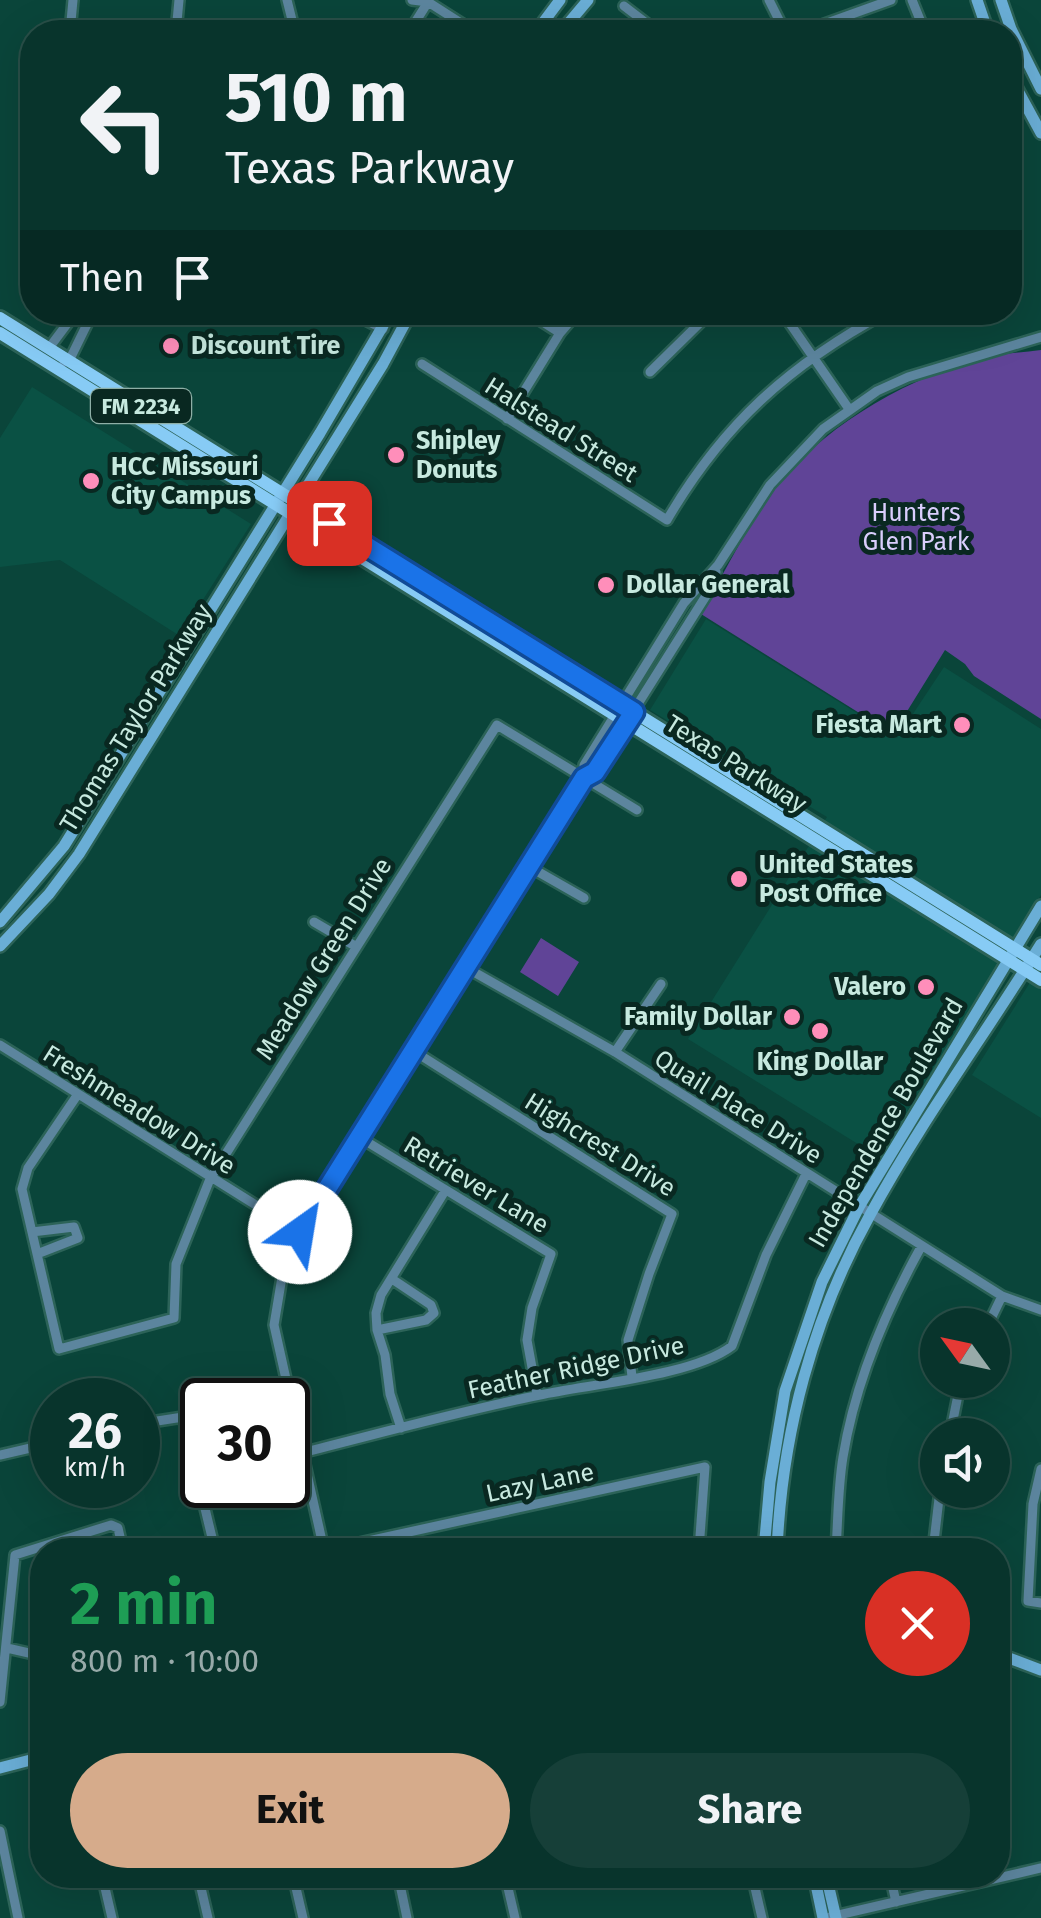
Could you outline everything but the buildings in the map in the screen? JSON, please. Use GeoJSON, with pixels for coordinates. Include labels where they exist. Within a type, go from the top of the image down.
{"type":"FeatureCollection","features":[{"type":"Feature","properties":{"kind":"main road","name":"Texas Parkway"},"geometry":{"type":"LineString","coordinates":[[0,318],[46,354],[278,499]]}},
{"type":"Feature","properties":{"kind":"main road","name":"Texas Parkway"},"geometry":{"type":"LineString","coordinates":[[0,333],[69,361],[292,508],[625,714],[858,850],[1011,954]]}},
{"type":"Feature","properties":{"kind":"main road","name":"Texas Parkway"},"geometry":{"type":"LineString","coordinates":[[625,714],[739,793],[828,848],[1033,965],[1041,980]]}},
{"type":"Feature","properties":{"kind":"main road"},"geometry":{"type":"LineString","coordinates":[[739,793],[747,790],[758,796],[766,794]]}},
{"type":"Feature","properties":{"kind":"main road"},"geometry":{"type":"LineString","coordinates":[[828,848],[847,853],[858,850]]}},
{"type":"Feature","properties":{"kind":"street"},"geometry":{"type":"LineString","coordinates":[[412,0],[428,1],[457,20]]}},
{"type":"Feature","properties":{"kind":"street"},"geometry":{"type":"LineString","coordinates":[[571,20],[588,0]]}},
{"type":"Feature","properties":{"kind":"street"},"geometry":{"type":"LineString","coordinates":[[835,20],[891,0]]}},
{"type":"Feature","properties":{"kind":"street"},"geometry":{"type":"LineString","coordinates":[[624,6],[642,20]]}},
{"type":"Feature","properties":{"kind":"street"},"geometry":{"type":"LineString","coordinates":[[1022,53],[1041,89]]}},
{"type":"Feature","properties":{"kind":"street"},"geometry":{"type":"LineString","coordinates":[[1022,98],[1041,133]]}},
{"type":"Feature","properties":{"kind":"street"},"geometry":{"type":"LineString","coordinates":[[46,354],[67,325]]}},
{"type":"Feature","properties":{"kind":"street"},"geometry":{"type":"LineString","coordinates":[[69,361],[87,325]]}},
{"type":"Feature","properties":{"kind":"street"},"geometry":{"type":"LineString","coordinates":[[375,325],[383,329]]}},
{"type":"Feature","properties":{"kind":"street","name":"Thomas Taylor Parkway"},"geometry":{"type":"LineString","coordinates":[[0,922],[64,846],[385,325]]}},
{"type":"Feature","properties":{"kind":"street","name":"Thomas Taylor Parkway"},"geometry":{"type":"LineString","coordinates":[[0,946],[49,894],[78,854],[384,364],[404,325]]}},
{"type":"Feature","properties":{"kind":"street"},"geometry":{"type":"LineString","coordinates":[[547,325],[560,333]]}},
{"type":"Feature","properties":{"kind":"street"},"geometry":{"type":"LineString","coordinates":[[507,419],[567,325]]}},
{"type":"Feature","properties":{"kind":"street"},"geometry":{"type":"LineString","coordinates":[[650,372],[698,325]]}},
{"type":"Feature","properties":{"kind":"street"},"geometry":{"type":"LineString","coordinates":[[791,325],[849,409]]}},
{"type":"Feature","properties":{"kind":"street"},"geometry":{"type":"LineString","coordinates":[[813,355],[865,325]]}},
{"type":"Feature","properties":{"kind":"street"},"geometry":{"type":"LineString","coordinates":[[285,1378],[274,1325],[284,1265],[300,1232],[584,778],[595,772],[684,603],[718,565],[770,485],[849,409],[908,377],[1037,341]]}},
{"type":"Feature","properties":{"kind":"street"},"geometry":{"type":"LineString","coordinates":[[368,355],[384,364]]}},
{"type":"Feature","properties":{"kind":"street","name":"Halstead Street"},"geometry":{"type":"LineString","coordinates":[[422,364],[667,520],[722,438],[754,404],[813,355]]}},
{"type":"Feature","properties":{"kind":"street"},"geometry":{"type":"LineString","coordinates":[[625,714],[709,592],[718,565]]}},
{"type":"Feature","properties":{"kind":"street"},"geometry":{"type":"LineString","coordinates":[[205,618],[220,627]]}},
{"type":"Feature","properties":{"kind":"street","name":"Meadow Green Drive"},"geometry":{"type":"LineString","coordinates":[[37,1254],[59,1349],[174,1318],[176,1264],[210,1178],[497,724],[584,778]]}},
{"type":"Feature","properties":{"kind":"street"},"geometry":{"type":"LineString","coordinates":[[584,778],[637,810]]}},
{"type":"Feature","properties":{"kind":"street"},"geometry":{"type":"LineString","coordinates":[[528,866],[584,898]]}},
{"type":"Feature","properties":{"kind":"street","name":"Independence Boulevard"},"geometry":{"type":"LineString","coordinates":[[766,1538],[786,1392],[808,1340],[822,1282],[948,1076],[1011,954],[1041,906]]}},
{"type":"Feature","properties":{"kind":"street"},"geometry":{"type":"LineString","coordinates":[[314,922],[355,946]]}},
{"type":"Feature","properties":{"kind":"street","name":"Independence Boulevard"},"geometry":{"type":"LineString","coordinates":[[948,1076],[1033,965],[1041,944]]}},
{"type":"Feature","properties":{"kind":"street","name":"Quail Place Drive"},"geometry":{"type":"LineString","coordinates":[[466,967],[614,1052],[1002,1296],[1041,1310]]}},
{"type":"Feature","properties":{"kind":"street"},"geometry":{"type":"LineString","coordinates":[[614,1052],[661,984]]}},
{"type":"Feature","properties":{"kind":"street","name":"Freshmeadow Drive"},"geometry":{"type":"LineString","coordinates":[[3,1049],[300,1232]]}},
{"type":"Feature","properties":{"kind":"street","name":"Highcrest Drive"},"geometry":{"type":"LineString","coordinates":[[412,1050],[672,1214],[628,1340],[632,1378]]}},
{"type":"Feature","properties":{"kind":"street"},"geometry":{"type":"LineString","coordinates":[[32,1232],[74,1227],[78,1238],[37,1254],[22,1189],[28,1168],[78,1094]]}},
{"type":"Feature","properties":{"kind":"street","name":"Retriever Lane"},"geometry":{"type":"LineString","coordinates":[[359,1137],[550,1254],[532,1308],[527,1340],[538,1395]]}},
{"type":"Feature","properties":{"kind":"street","name":"Feather Ridge Drive"},"geometry":{"type":"LineString","coordinates":[[310,1451],[720,1356],[732,1346],[766,1255],[806,1174]]}},
{"type":"Feature","properties":{"kind":"street"},"geometry":{"type":"LineString","coordinates":[[401,1428],[390,1394],[376,1313],[380,1296],[445,1190]]}},
{"type":"Feature","properties":{"kind":"street"},"geometry":{"type":"LineString","coordinates":[[837,1538],[843,1457],[866,1363],[921,1247]]}},
{"type":"Feature","properties":{"kind":"street"},"geometry":{"type":"LineString","coordinates":[[377,1330],[426,1320],[434,1312],[431,1305],[392,1279]]}},
{"type":"Feature","properties":{"kind":"street"},"geometry":{"type":"LineString","coordinates":[[996,1308],[1002,1296]]}},
{"type":"Feature","properties":{"kind":"street"},"geometry":{"type":"LineString","coordinates":[[160,1419],[183,1416],[212,1538]]}},
{"type":"Feature","properties":{"kind":"street"},"geometry":{"type":"LineString","coordinates":[[0,1455],[30,1448]]}},
{"type":"Feature","properties":{"kind":"street","name":"Lazy Lane"},"geometry":{"type":"LineString","coordinates":[[381,1538],[705,1467],[700,1538]]}},
{"type":"Feature","properties":{"kind":"street"},"geometry":{"type":"LineString","coordinates":[[1041,1470],[1028,1601],[1041,1604]]}},
{"type":"Feature","properties":{"kind":"street","name":"Independence Boulevard"},"geometry":{"type":"LineString","coordinates":[[776,1482],[777,1538]]}},
{"type":"Feature","properties":{"kind":"street"},"geometry":{"type":"LineString","coordinates":[[310,1488],[323,1538]]}},
{"type":"Feature","properties":{"kind":"street"},"geometry":{"type":"LineString","coordinates":[[934,1538],[938,1508]]}},
{"type":"Feature","properties":{"kind":"street"},"geometry":{"type":"LineString","coordinates":[[68,1538],[111,1525],[118,1528],[120,1538]]}},
{"type":"Feature","properties":{"kind":"street"},"geometry":{"type":"LineString","coordinates":[[0,1702],[14,1554],[30,1549]]}},
{"type":"Feature","properties":{"kind":"street"},"geometry":{"type":"LineString","coordinates":[[7,1648],[30,1653]]}},
{"type":"Feature","properties":{"kind":"street"},"geometry":{"type":"LineString","coordinates":[[1010,1658],[1041,1670]]}},
{"type":"Feature","properties":{"kind":"street"},"geometry":{"type":"LineString","coordinates":[[0,1768],[30,1761]]}},
{"type":"Feature","properties":{"kind":"street"},"geometry":{"type":"LineString","coordinates":[[0,1832],[18,1918]]}},
{"type":"Feature","properties":{"kind":"street"},"geometry":{"type":"LineString","coordinates":[[1010,1872],[1041,1868]]}},
{"type":"Feature","properties":{"kind":"street"},"geometry":{"type":"LineString","coordinates":[[105,1888],[112,1918]]}},
{"type":"Feature","properties":{"kind":"street"},"geometry":{"type":"LineString","coordinates":[[201,1888],[208,1918]]}},
{"type":"Feature","properties":{"kind":"street"},"geometry":{"type":"LineString","coordinates":[[296,1888],[303,1918]]}},
{"type":"Feature","properties":{"kind":"street"},"geometry":{"type":"LineString","coordinates":[[401,1888],[407,1918]]}},
{"type":"Feature","properties":{"kind":"street"},"geometry":{"type":"LineString","coordinates":[[508,1888],[515,1918]]}},
{"type":"Feature","properties":{"kind":"street"},"geometry":{"type":"LineString","coordinates":[[755,1888],[762,1918]]}},
{"type":"Feature","properties":{"kind":"street"},"geometry":{"type":"LineString","coordinates":[[819,1888],[831,1918]]}},
{"type":"Feature","properties":{"kind":"street"},"geometry":{"type":"LineString","coordinates":[[828,1888],[831,1918]]}},
{"type":"Feature","properties":{"kind":"street"},"geometry":{"type":"LineString","coordinates":[[893,1888],[896,1902]]}},
{"type":"Feature","properties":{"kind":"street"},"geometry":{"type":"LineString","coordinates":[[831,1918],[947,1888]]}},
{"type":"Feature","properties":{"kind":"shaded area","name":"HCC Missouri City Campus"},"geometry":{"type":"Polygon","coordinates":[[[32,387],[251,524],[180,636],[60,560],[0,567],[0,438],[32,387]]]}},
{"type":"Feature","properties":{"kind":"shaded area"},"geometry":{"type":"Polygon","coordinates":[[[706,619],[897,738],[944,667],[1041,729],[1041,895],[879,1157],[688,1039],[827,817],[650,710],[706,619]]]}},
{"type":"Feature","properties":{"kind":"shaded area"},"geometry":{"type":"Polygon","coordinates":[[[1041,965],[1041,1118],[972,1075],[1041,965]]]}},
{"type":"Feature","properties":{"kind":"green space","name":"Hunters Glen Park"},"geometry":{"type":"Polygon","coordinates":[[[1041,350],[1041,719],[974,676],[945,650],[893,734],[701,614],[771,494],[836,429],[888,396],[944,370],[981,358],[1041,350]]]}},
{"type":"Feature","properties":{"kind":"green space"},"geometry":{"type":"Polygon","coordinates":[[[541,938],[579,962],[558,996],[520,972],[541,938]]]}},
{"type":"Feature","properties":{"kind":"place","name":"Discount Tire"},"geometry":{"type":"Point","coordinates":[171,346]}},
{"type":"Feature","properties":{"kind":"place","name":"Shipley Donuts"},"geometry":{"type":"Point","coordinates":[396,455]}},
{"type":"Feature","properties":{"kind":"place","name":"HCC Missouri City Campus"},"geometry":{"type":"Point","coordinates":[91,481]}},
{"type":"Feature","properties":{"kind":"place","name":"Dollar General"},"geometry":{"type":"Point","coordinates":[606,585]}},
{"type":"Feature","properties":{"kind":"place","name":"Fiesta Mart"},"geometry":{"type":"Point","coordinates":[962,725]}},
{"type":"Feature","properties":{"kind":"place","name":"United States Post Office"},"geometry":{"type":"Point","coordinates":[739,879]}},
{"type":"Feature","properties":{"kind":"place","name":"Valero"},"geometry":{"type":"Point","coordinates":[926,987]}},
{"type":"Feature","properties":{"kind":"place","name":"Family Dollar"},"geometry":{"type":"Point","coordinates":[792,1017]}},
{"type":"Feature","properties":{"kind":"place","name":"King Dollar"},"geometry":{"type":"Point","coordinates":[820,1031]}},
{"type":"Feature","properties":{"kind":"route"},"geometry":{"type":"LineString","coordinates":[[300,1232],[584,778],[595,772],[634,712],[329,523]]}}]}
